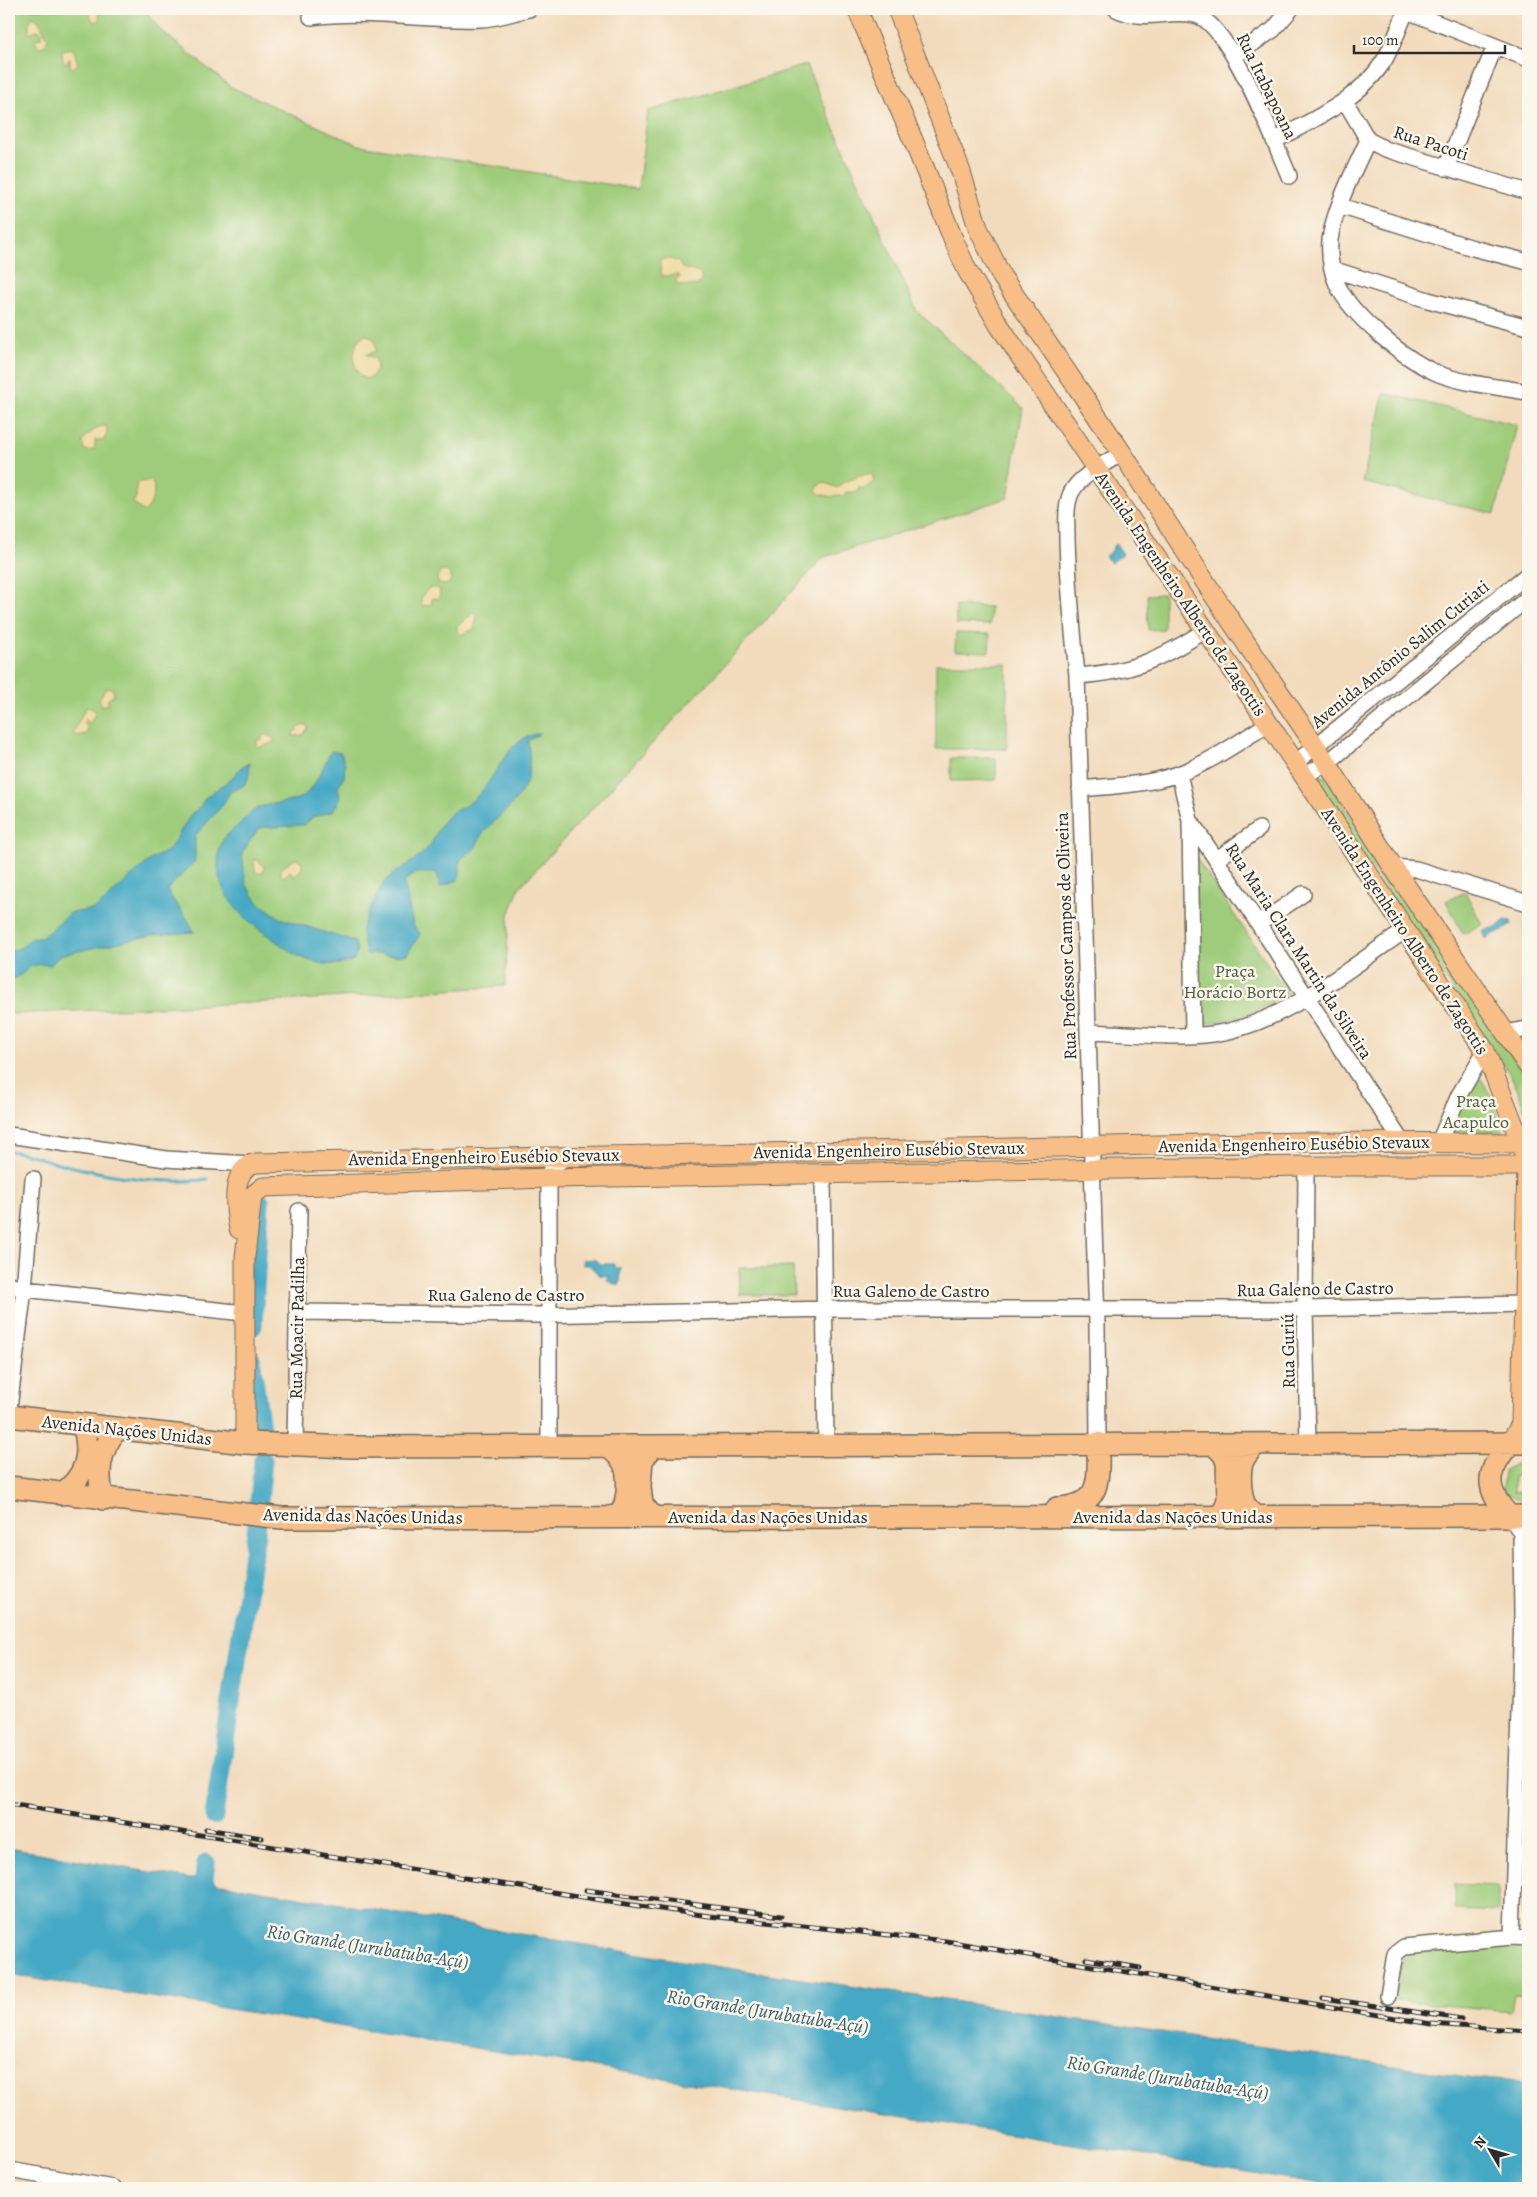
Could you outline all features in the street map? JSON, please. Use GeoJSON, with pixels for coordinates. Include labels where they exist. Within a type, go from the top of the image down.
{"type":"FeatureCollection","features":[{"type":"Feature","properties":{"kind":"highway","name":"Avenida Nações Unidas"},"geometry":{"type":"LineString","coordinates":[[9,1416],[250,1443]]}},
{"type":"Feature","properties":{"kind":"highway"},"geometry":{"type":"LineString","coordinates":[[60,1494],[73,1486],[86,1467],[88,1450],[84,1425]]}},
{"type":"Feature","properties":{"kind":"highway"},"geometry":{"type":"LineString","coordinates":[[103,1499],[99,1483],[102,1452],[117,1429]]}},
{"type":"Feature","properties":{"kind":"highway"},"geometry":{"type":"LineString","coordinates":[[250,1443],[289,1446],[549,1447],[1098,1443],[1519,1443]]}},
{"type":"Feature","properties":{"kind":"highway"},"geometry":{"type":"LineString","coordinates":[[990,1517],[1000,1511],[1068,1508],[1085,1502],[1098,1485],[1098,1443]]}},
{"type":"Feature","properties":{"kind":"highway"},"geometry":{"type":"LineString","coordinates":[[1519,1443],[1493,1467],[1490,1486],[1496,1501],[1519,1516]]}},
{"type":"Feature","properties":{"kind":"highway"},"geometry":{"type":"LineString","coordinates":[[1214,1444],[1224,1454],[1227,1462],[1228,1498],[1226,1507],[1219,1517]]}},
{"type":"Feature","properties":{"kind":"highway"},"geometry":{"type":"LineString","coordinates":[[1257,1444],[1247,1454],[1242,1463],[1241,1483],[1243,1501],[1248,1510],[1257,1517]]}},
{"type":"Feature","properties":{"kind":"highway"},"geometry":{"type":"LineString","coordinates":[[608,1446],[622,1459],[626,1470],[625,1507],[619,1515],[609,1517]]}},
{"type":"Feature","properties":{"kind":"highway"},"geometry":{"type":"LineString","coordinates":[[653,1517],[642,1504],[640,1486],[642,1460],[654,1446]]}},
{"type":"Feature","properties":{"kind":"highway","name":"Avenida das Nações Unidas"},"geometry":{"type":"LineString","coordinates":[[9,1487],[282,1518],[1519,1516]]}},
{"type":"Feature","properties":{"kind":"main road","name":"Avenida Engenheiro Alberto de Zagottis"},"geometry":{"type":"LineString","coordinates":[[857,9],[967,270],[999,325],[1206,630],[1485,1052],[1525,1143],[1528,1166],[1519,1443]]}},
{"type":"Feature","properties":{"kind":"main road","name":"Avenida Engenheiro Alberto de Zagottis"},"geometry":{"type":"LineString","coordinates":[[897,9],[961,172],[978,228],[1002,278],[1122,453],[1327,763],[1393,867],[1528,1066]]}},
{"type":"Feature","properties":{"kind":"main road","name":"Avenida Engenheiro Eusébio Stevaux"},"geometry":{"type":"LineString","coordinates":[[253,1164],[1324,1142],[1525,1143]]}},
{"type":"Feature","properties":{"kind":"main road"},"geometry":{"type":"LineString","coordinates":[[1306,1166],[1309,1155],[1324,1142]]}},
{"type":"Feature","properties":{"kind":"main road"},"geometry":{"type":"LineString","coordinates":[[990,1172],[1005,1168],[1017,1148]]}},
{"type":"Feature","properties":{"kind":"main road"},"geometry":{"type":"LineString","coordinates":[[245,1257],[238,1226],[238,1179],[242,1171],[253,1164]]}},
{"type":"Feature","properties":{"kind":"main road","name":"Avenida Engenheiro Eusébio Stevaux"},"geometry":{"type":"LineString","coordinates":[[262,1187],[549,1178],[1092,1171],[1306,1166],[1528,1166]]}},
{"type":"Feature","properties":{"kind":"main road"},"geometry":{"type":"LineString","coordinates":[[250,1443],[244,1313],[245,1257],[252,1196],[262,1187]]}},
{"type":"Feature","properties":{"kind":"street"},"geometry":{"type":"LineString","coordinates":[[311,17],[342,11],[418,13],[482,19],[528,9]]}},
{"type":"Feature","properties":{"kind":"street","name":"Rua Itabapoana"},"geometry":{"type":"LineString","coordinates":[[1116,9],[1126,14],[1143,16],[1196,15],[1217,30],[1234,56],[1289,176]]}},
{"type":"Feature","properties":{"kind":"street"},"geometry":{"type":"LineString","coordinates":[[1234,56],[1273,30],[1291,9]]}},
{"type":"Feature","properties":{"kind":"street"},"geometry":{"type":"LineString","coordinates":[[1274,142],[1345,101],[1363,86],[1385,58],[1405,9],[1528,59]]}},
{"type":"Feature","properties":{"kind":"street"},"geometry":{"type":"LineString","coordinates":[[1446,168],[1495,46]]}},
{"type":"Feature","properties":{"kind":"street","name":"Rua Pacoti"},"geometry":{"type":"LineString","coordinates":[[1345,101],[1368,140],[1385,149],[1528,192]]}},
{"type":"Feature","properties":{"kind":"street"},"geometry":{"type":"LineString","coordinates":[[1368,140],[1340,206],[1330,237],[1332,270],[1336,284],[1357,312],[1405,356],[1420,366],[1441,375],[1528,392]]}},
{"type":"Feature","properties":{"kind":"street"},"geometry":{"type":"LineString","coordinates":[[1340,206],[1473,248],[1528,262]]}},
{"type":"Feature","properties":{"kind":"street"},"geometry":{"type":"LineString","coordinates":[[1332,270],[1428,300],[1528,327]]}},
{"type":"Feature","properties":{"kind":"street","name":"Rua Professor Campos de Oliveira"},"geometry":{"type":"LineString","coordinates":[[1098,1443],[1088,1032],[1076,676],[1068,572],[1068,504],[1072,492],[1079,482],[1122,453]]}},
{"type":"Feature","properties":{"kind":"street","name":"Avenida Antônio Salim Curiati"},"geometry":{"type":"LineString","coordinates":[[1299,770],[1316,747],[1528,574]]}},
{"type":"Feature","properties":{"kind":"street"},"geometry":{"type":"LineString","coordinates":[[1299,770],[1327,763],[1479,638],[1526,602],[1506,593]]}},
{"type":"Feature","properties":{"kind":"street"},"geometry":{"type":"LineString","coordinates":[[1466,625],[1479,638]]}},
{"type":"Feature","properties":{"kind":"street"},"geometry":{"type":"LineString","coordinates":[[1076,676],[1104,674],[1131,668],[1169,653],[1206,630]]}},
{"type":"Feature","properties":{"kind":"street"},"geometry":{"type":"LineString","coordinates":[[1351,718],[1349,728],[1355,735],[1360,736]]}},
{"type":"Feature","properties":{"kind":"street"},"geometry":{"type":"LineString","coordinates":[[1080,789],[1123,786],[1179,774],[1226,750],[1268,724]]}},
{"type":"Feature","properties":{"kind":"street","name":"Rua Maria Clara Martin da Silveira"},"geometry":{"type":"LineString","coordinates":[[1179,774],[1190,820],[1260,923],[1305,997],[1402,1142]]}},
{"type":"Feature","properties":{"kind":"street"},"geometry":{"type":"LineString","coordinates":[[1190,820],[1193,1036]]}},
{"type":"Feature","properties":{"kind":"street"},"geometry":{"type":"LineString","coordinates":[[1217,859],[1259,829]]}},
{"type":"Feature","properties":{"kind":"street"},"geometry":{"type":"LineString","coordinates":[[1393,867],[1416,869],[1528,903]]}},
{"type":"Feature","properties":{"kind":"street"},"geometry":{"type":"LineString","coordinates":[[1260,923],[1303,894]]}},
{"type":"Feature","properties":{"kind":"street"},"geometry":{"type":"LineString","coordinates":[[1088,1032],[1193,1036],[1240,1028],[1266,1018],[1305,997],[1406,930]]}},
{"type":"Feature","properties":{"kind":"street"},"geometry":{"type":"LineString","coordinates":[[1504,1033],[1528,1029]]}},
{"type":"Feature","properties":{"kind":"street"},"geometry":{"type":"LineString","coordinates":[[1439,1142],[1459,1095],[1485,1052]]}},
{"type":"Feature","properties":{"kind":"street","name":"Avenida Engenheiro Eusébio Stevaux"},"geometry":{"type":"LineString","coordinates":[[9,1135],[166,1159],[253,1164]]}},
{"type":"Feature","properties":{"kind":"street"},"geometry":{"type":"LineString","coordinates":[[549,1447],[549,1173],[555,1164],[570,1156]]}},
{"type":"Feature","properties":{"kind":"street","name":"Avenida Engenheiro Eusébio Stevaux"},"geometry":{"type":"LineString","coordinates":[[214,1161],[238,1179],[262,1187]]}},
{"type":"Feature","properties":{"kind":"street"},"geometry":{"type":"LineString","coordinates":[[253,1164],[264,1172],[262,1187]]}},
{"type":"Feature","properties":{"kind":"street","name":"Rua Guriú"},"geometry":{"type":"LineString","coordinates":[[1306,1166],[1305,1308],[1308,1444]]}},
{"type":"Feature","properties":{"kind":"street"},"geometry":{"type":"LineString","coordinates":[[823,1174],[826,1446]]}},
{"type":"Feature","properties":{"kind":"street"},"geometry":{"type":"LineString","coordinates":[[9,1408],[24,1289],[33,1178]]}},
{"type":"Feature","properties":{"kind":"street","name":"Rua Moacir Padilha"},"geometry":{"type":"LineString","coordinates":[[289,1446],[298,1312],[299,1211]]}},
{"type":"Feature","properties":{"kind":"street"},"geometry":{"type":"LineString","coordinates":[[9,1285],[24,1289],[244,1313]]}},
{"type":"Feature","properties":{"kind":"street","name":"Rua Galeno de Castro"},"geometry":{"type":"LineString","coordinates":[[298,1312],[550,1314],[825,1309],[1305,1308],[1524,1304]]}},
{"type":"Feature","properties":{"kind":"street"},"geometry":{"type":"LineString","coordinates":[[1512,1937],[1522,1596],[1519,1516]]}},
{"type":"Feature","properties":{"kind":"street"},"geometry":{"type":"LineString","coordinates":[[1388,1996],[1396,1954],[1404,1947],[1512,1937],[1528,1938]]}},
{"type":"Feature","properties":{"kind":"street"},"geometry":{"type":"LineString","coordinates":[[9,2170],[93,2187],[113,2188]]}},
{"type":"Feature","properties":{"kind":"green space"},"geometry":{"type":"Polygon","coordinates":[[[9,9],[145,9],[159,29],[231,87],[359,145],[638,189],[648,111],[806,65],[917,311],[1023,408],[1008,498],[824,557],[519,888],[509,915],[505,986],[268,1002],[9,1014],[9,9]]]}},
{"type":"Feature","properties":{"kind":"green space"},"geometry":{"type":"Polygon","coordinates":[[[1384,393],[1517,425],[1495,514],[1362,482],[1384,393]]]}},
{"type":"Feature","properties":{"kind":"green space"},"geometry":{"type":"Polygon","coordinates":[[[1164,594],[1164,629],[1148,630],[1147,595],[1164,594]]]}},
{"type":"Feature","properties":{"kind":"green space"},"geometry":{"type":"Polygon","coordinates":[[[956,606],[990,607],[990,625],[956,624],[956,606]]]}},
{"type":"Feature","properties":{"kind":"green space"},"geometry":{"type":"Polygon","coordinates":[[[956,633],[990,634],[989,652],[955,651],[956,633]]]}},
{"type":"Feature","properties":{"kind":"green space"},"geometry":{"type":"Polygon","coordinates":[[[936,664],[1007,664],[1007,749],[936,749],[936,664]]]}},
{"type":"Feature","properties":{"kind":"green space"},"geometry":{"type":"Polygon","coordinates":[[[951,758],[996,758],[996,780],[951,781],[951,758]]]}},
{"type":"Feature","properties":{"kind":"green space"},"geometry":{"type":"Polygon","coordinates":[[[1320,776],[1325,777],[1528,1080],[1528,1121],[1518,1090],[1509,1073],[1316,785],[1316,778],[1320,776]]]}},
{"type":"Feature","properties":{"kind":"green space","name":"Praça Horácio Bortz"},"geometry":{"type":"Polygon","coordinates":[[[1194,855],[1288,994],[1246,1015],[1225,1021],[1200,1024],[1194,855]]]}},
{"type":"Feature","properties":{"kind":"green space"},"geometry":{"type":"Polygon","coordinates":[[[1465,892],[1482,924],[1463,934],[1446,901],[1465,892]]]}},
{"type":"Feature","properties":{"kind":"green space","name":"Praça Acapulco"},"geometry":{"type":"Polygon","coordinates":[[[1477,1072],[1490,1094],[1503,1132],[1445,1132],[1477,1072]]]}},
{"type":"Feature","properties":{"kind":"green space"},"geometry":{"type":"Polygon","coordinates":[[[793,1267],[794,1295],[740,1295],[739,1268],[793,1267]]]}},
{"type":"Feature","properties":{"kind":"green space"},"geometry":{"type":"Polygon","coordinates":[[[1524,1459],[1528,1459],[1528,1475],[1514,1476],[1514,1492],[1528,1492],[1528,1500],[1521,1500],[1502,1491],[1504,1470],[1524,1459]]]}},
{"type":"Feature","properties":{"kind":"green space"},"geometry":{"type":"Polygon","coordinates":[[[1526,1804],[1528,1811],[1528,1850],[1524,1852],[1526,1804]]]}},
{"type":"Feature","properties":{"kind":"green space"},"geometry":{"type":"Polygon","coordinates":[[[1524,1883],[1528,1895],[1528,1917],[1522,1917],[1524,1883]]]}},
{"type":"Feature","properties":{"kind":"green space"},"geometry":{"type":"Polygon","coordinates":[[[1455,1884],[1498,1886],[1498,1912],[1455,1910],[1455,1884]]]}},
{"type":"Feature","properties":{"kind":"green space"},"geometry":{"type":"Polygon","coordinates":[[[1504,1943],[1528,1944],[1528,1995],[1514,1994],[1511,2011],[1396,2001],[1403,1955],[1504,1943]]]}},
{"type":"Feature","properties":{"kind":"sand"},"geometry":{"type":"Polygon","coordinates":[[[88,9],[97,9],[100,19],[96,22],[92,20],[88,9]]]}},
{"type":"Feature","properties":{"kind":"sand"},"geometry":{"type":"Polygon","coordinates":[[[32,17],[38,20],[48,38],[45,46],[38,47],[35,39],[41,38],[42,33],[37,30],[29,33],[29,23],[32,17]]]}},
{"type":"Feature","properties":{"kind":"sand"},"geometry":{"type":"Polygon","coordinates":[[[70,48],[74,50],[78,64],[73,68],[70,66],[70,58],[67,63],[63,62],[62,51],[70,48]]]}},
{"type":"Feature","properties":{"kind":"sand"},"geometry":{"type":"Polygon","coordinates":[[[666,258],[679,262],[682,268],[700,273],[702,281],[694,286],[678,285],[675,281],[680,277],[679,275],[662,276],[659,261],[666,258]]]}},
{"type":"Feature","properties":{"kind":"sand"},"geometry":{"type":"Polygon","coordinates":[[[365,334],[375,340],[376,351],[366,355],[375,358],[377,364],[374,374],[366,379],[357,370],[354,357],[357,343],[365,334]]]}},
{"type":"Feature","properties":{"kind":"sand"},"geometry":{"type":"Polygon","coordinates":[[[101,426],[107,426],[107,434],[104,440],[95,440],[95,449],[89,451],[84,449],[82,442],[86,436],[101,426]]]}},
{"type":"Feature","properties":{"kind":"sand"},"geometry":{"type":"Polygon","coordinates":[[[866,474],[872,474],[874,482],[864,489],[859,487],[857,492],[846,492],[843,496],[836,495],[832,497],[816,491],[823,482],[838,488],[842,483],[866,474]]]}},
{"type":"Feature","properties":{"kind":"sand"},"geometry":{"type":"Polygon","coordinates":[[[150,481],[153,483],[154,495],[144,512],[133,503],[136,497],[136,486],[139,482],[150,481]]]}},
{"type":"Feature","properties":{"kind":"sand"},"geometry":{"type":"Polygon","coordinates":[[[444,571],[449,573],[451,578],[449,583],[444,585],[439,583],[437,578],[439,573],[444,571]]]}},
{"type":"Feature","properties":{"kind":"sand"},"geometry":{"type":"Polygon","coordinates":[[[434,587],[440,590],[439,599],[432,598],[431,605],[422,606],[421,598],[428,589],[434,587]]]}},
{"type":"Feature","properties":{"kind":"sand"},"geometry":{"type":"Polygon","coordinates":[[[473,613],[477,617],[474,629],[461,635],[457,630],[457,626],[473,613]]]}},
{"type":"Feature","properties":{"kind":"sand"},"geometry":{"type":"Polygon","coordinates":[[[106,688],[112,688],[114,695],[108,699],[108,704],[102,706],[99,699],[106,688]]]}},
{"type":"Feature","properties":{"kind":"sand"},"geometry":{"type":"Polygon","coordinates":[[[88,707],[96,711],[90,724],[86,719],[84,723],[88,728],[86,734],[74,736],[74,731],[85,709],[88,707]]]}},
{"type":"Feature","properties":{"kind":"sand"},"geometry":{"type":"Polygon","coordinates":[[[303,725],[307,725],[308,728],[303,735],[293,736],[293,733],[303,725]]]}},
{"type":"Feature","properties":{"kind":"sand"},"geometry":{"type":"Polygon","coordinates":[[[262,736],[274,738],[274,742],[261,747],[257,746],[257,739],[262,740],[262,736]]]}},
{"type":"Feature","properties":{"kind":"sand"},"geometry":{"type":"Polygon","coordinates":[[[297,859],[302,862],[302,868],[297,874],[293,875],[290,871],[285,876],[281,876],[280,870],[290,861],[297,859]]]}},
{"type":"Feature","properties":{"kind":"sand"},"geometry":{"type":"Polygon","coordinates":[[[253,860],[258,860],[264,867],[263,873],[256,873],[253,860]]]}},
{"type":"Feature","properties":{"kind":"water"},"geometry":{"type":"Polygon","coordinates":[[[1116,544],[1123,554],[1111,563],[1105,556],[1113,550],[1112,547],[1116,544]]]}},
{"type":"Feature","properties":{"kind":"water"},"geometry":{"type":"Polygon","coordinates":[[[540,733],[528,741],[529,772],[521,793],[483,833],[475,848],[460,860],[458,880],[440,887],[437,873],[416,873],[404,881],[413,925],[420,934],[407,954],[397,956],[366,954],[362,931],[384,883],[389,877],[426,850],[446,818],[481,793],[509,751],[528,737],[540,733]]]}},
{"type":"Feature","properties":{"kind":"water"},"geometry":{"type":"Polygon","coordinates":[[[331,751],[341,753],[345,764],[344,778],[338,786],[340,799],[333,811],[313,817],[304,825],[259,828],[242,853],[246,884],[258,902],[280,918],[355,942],[357,952],[354,960],[337,964],[319,963],[302,958],[252,924],[232,904],[225,892],[220,879],[218,865],[221,843],[227,835],[256,809],[295,800],[306,794],[317,780],[331,751]]]}},
{"type":"Feature","properties":{"kind":"water"},"geometry":{"type":"Polygon","coordinates":[[[250,763],[248,779],[243,786],[230,792],[222,806],[195,836],[195,861],[167,890],[194,932],[153,935],[60,955],[51,965],[36,965],[9,980],[10,951],[22,947],[31,938],[41,938],[70,913],[95,909],[151,859],[169,850],[192,813],[199,808],[205,798],[232,778],[241,767],[250,763]]]}},
{"type":"Feature","properties":{"kind":"water"},"geometry":{"type":"Polygon","coordinates":[[[1505,920],[1511,921],[1512,925],[1485,939],[1482,931],[1497,927],[1505,920]]]}},
{"type":"Feature","properties":{"kind":"water"},"geometry":{"type":"Polygon","coordinates":[[[594,1259],[600,1264],[614,1264],[615,1268],[621,1268],[620,1284],[614,1284],[607,1280],[608,1276],[599,1275],[589,1265],[583,1265],[582,1260],[594,1259]]]}},
{"type":"Feature","properties":{"kind":"water","name":"Rio Grande (Jurubatuba-Açú)"},"geometry":{"type":"Polygon","coordinates":[[[9,1848],[191,1879],[197,1878],[201,1871],[204,1870],[209,1873],[215,1883],[694,1963],[1474,2078],[1528,2083],[1528,2188],[1346,2188],[9,1975],[9,1848]]]}},
{"type":"Feature","properties":{"kind":"waterway"},"geometry":{"type":"LineString","coordinates":[[9,1151],[78,1168],[134,1178],[172,1181],[207,1179]]}},
{"type":"Feature","properties":{"kind":"waterway"},"geometry":{"type":"LineString","coordinates":[[253,1326],[260,1202]]}},
{"type":"Feature","properties":{"kind":"waterway"},"geometry":{"type":"LineString","coordinates":[[251,1358],[261,1428]]}},
{"type":"Feature","properties":{"kind":"waterway"},"geometry":{"type":"LineString","coordinates":[[214,1816],[256,1533],[263,1460]]}},
{"type":"Feature","properties":{"kind":"waterway"},"geometry":{"type":"LineString","coordinates":[[202,1894],[206,1863]]}},
{"type":"Feature","properties":{"kind":"waterway"},"geometry":{"type":"LineString","coordinates":[[11,1985],[15,1973]]}},
{"type":"Feature","properties":{"kind":"railway"},"geometry":{"type":"LineString","coordinates":[[9,1804],[626,1904],[709,1916],[946,1941],[1431,2024],[1528,2031]]}},
{"type":"Feature","properties":{"kind":"railway"},"geometry":{"type":"LineString","coordinates":[[206,1829],[262,1838]]}},
{"type":"Feature","properties":{"kind":"railway"},"geometry":{"type":"LineString","coordinates":[[586,1890],[781,1916]]}},
{"type":"Feature","properties":{"kind":"railway"},"geometry":{"type":"LineString","coordinates":[[1086,1959],[1140,1968]]}},
{"type":"Feature","properties":{"kind":"railway"},"geometry":{"type":"LineString","coordinates":[[1323,1998],[1461,2019]]}}]}
